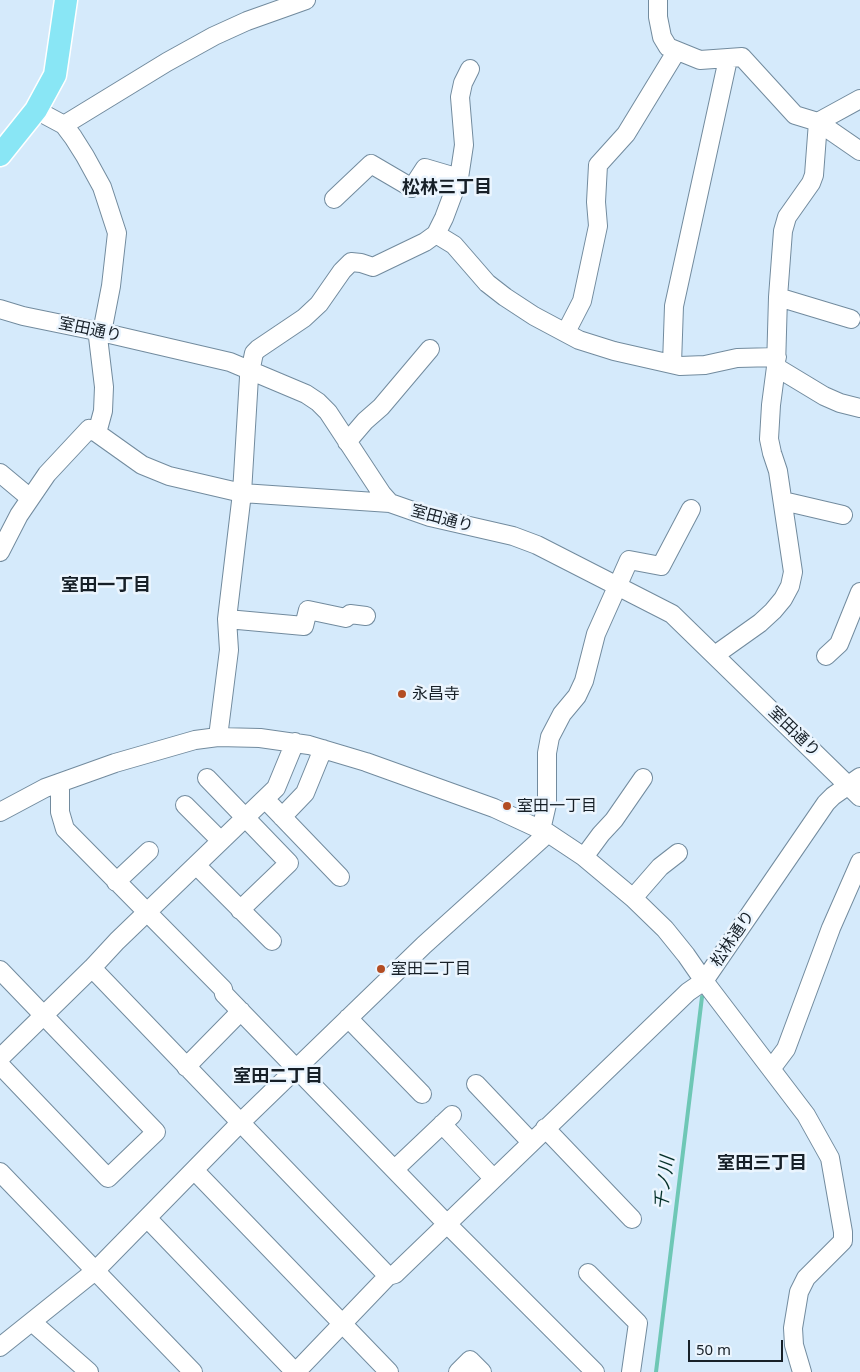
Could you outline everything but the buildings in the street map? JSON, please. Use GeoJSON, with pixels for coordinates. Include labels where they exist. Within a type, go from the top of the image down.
{"type":"FeatureCollection","features":[{"type":"Feature","properties":{"kind":"main road"},"geometry":{"type":"LineString","coordinates":[[0,156],[36,110],[55,75],[66,0]]}},
{"type":"Feature","properties":{"kind":"street"},"geometry":{"type":"LineString","coordinates":[[64,125],[167,62],[214,36],[247,21],[306,0]]}},
{"type":"Feature","properties":{"kind":"street"},"geometry":{"type":"LineString","coordinates":[[658,0],[658,16],[662,37],[668,47],[676,52],[700,60],[742,57],[795,115],[818,122],[860,151]]}},
{"type":"Feature","properties":{"kind":"street"},"geometry":{"type":"LineString","coordinates":[[566,332],[582,301],[598,226],[596,202],[598,165],[626,134],[676,52]]}},
{"type":"Feature","properties":{"kind":"street"},"geometry":{"type":"LineString","coordinates":[[672,364],[674,306],[728,58]]}},
{"type":"Feature","properties":{"kind":"street"},"geometry":{"type":"LineString","coordinates":[[218,738],[229,650],[227,619],[242,494],[245,434],[254,354],[258,349],[304,318],[319,304],[342,271],[351,262],[373,267],[425,242],[436,234],[460,178],[464,145],[460,97],[463,83],[470,69]]}},
{"type":"Feature","properties":{"kind":"street"},"geometry":{"type":"LineString","coordinates":[[818,122],[857,104]]}},
{"type":"Feature","properties":{"kind":"street"},"geometry":{"type":"LineString","coordinates":[[36,110],[64,125],[85,156],[102,187],[117,233],[111,286],[101,332],[98,337],[104,387],[103,411],[97,433]]}},
{"type":"Feature","properties":{"kind":"street"},"geometry":{"type":"LineString","coordinates":[[715,655],[760,624],[782,599],[790,586],[793,572],[778,471],[769,439],[776,362],[782,231],[787,216],[811,183],[814,175],[818,122]]}},
{"type":"Feature","properties":{"kind":"street"},"geometry":{"type":"LineString","coordinates":[[334,198],[371,164],[412,188],[425,168],[460,178]]}},
{"type":"Feature","properties":{"kind":"street"},"geometry":{"type":"LineString","coordinates":[[436,234],[454,245],[486,283],[534,316],[579,340],[614,352],[680,366],[705,365],[737,358],[776,362],[824,396],[840,403],[860,408]]}},
{"type":"Feature","properties":{"kind":"street"},"geometry":{"type":"LineString","coordinates":[[778,297],[851,319]]}},
{"type":"Feature","properties":{"kind":"street","name":"室田通り"},"geometry":{"type":"LineString","coordinates":[[0,309],[23,316],[230,362],[251,369],[306,394],[328,412],[382,494],[390,503],[430,517],[521,539],[537,545],[672,614],[856,787]]}},
{"type":"Feature","properties":{"kind":"street"},"geometry":{"type":"LineString","coordinates":[[347,442],[364,421],[380,407],[385,392],[430,349]]}},
{"type":"Feature","properties":{"kind":"street"},"geometry":{"type":"LineString","coordinates":[[0,552],[30,498],[48,474],[90,429],[142,465],[169,476],[242,494],[390,503]]}},
{"type":"Feature","properties":{"kind":"street"},"geometry":{"type":"LineString","coordinates":[[0,474],[30,498]]}},
{"type":"Feature","properties":{"kind":"street"},"geometry":{"type":"LineString","coordinates":[[783,500],[843,515]]}},
{"type":"Feature","properties":{"kind":"street"},"geometry":{"type":"LineString","coordinates":[[0,1347],[94,1271],[240,1123],[441,928],[545,831],[547,752],[550,737],[562,714],[577,696],[596,634],[628,560],[661,566],[691,509]]}},
{"type":"Feature","properties":{"kind":"street"},"geometry":{"type":"LineString","coordinates":[[826,656],[839,644],[860,595]]}},
{"type":"Feature","properties":{"kind":"street"},"geometry":{"type":"LineString","coordinates":[[227,619],[304,626],[308,610],[346,618],[350,614],[366,616]]}},
{"type":"Feature","properties":{"kind":"street","name":"松林通り"},"geometry":{"type":"LineString","coordinates":[[0,812],[27,797],[60,783],[169,746],[195,740],[218,738],[260,738],[295,742],[366,762],[494,808],[545,831],[584,857],[633,898],[665,929],[704,981],[826,803],[833,796],[856,787]]}},
{"type":"Feature","properties":{"kind":"street"},"geometry":{"type":"LineString","coordinates":[[0,1058],[147,912],[276,788],[295,742]]}},
{"type":"Feature","properties":{"kind":"street"},"geometry":{"type":"LineString","coordinates":[[282,818],[305,794],[323,749]]}},
{"type":"Feature","properties":{"kind":"street"},"geometry":{"type":"LineString","coordinates":[[207,778],[289,864],[240,910]]}},
{"type":"Feature","properties":{"kind":"street"},"geometry":{"type":"LineString","coordinates":[[584,857],[614,820],[643,778]]}},
{"type":"Feature","properties":{"kind":"street"},"geometry":{"type":"LineString","coordinates":[[60,783],[60,812],[64,829],[223,989],[224,994],[446,1223],[595,1372]]}},
{"type":"Feature","properties":{"kind":"street"},"geometry":{"type":"LineString","coordinates":[[264,799],[340,877]]}},
{"type":"Feature","properties":{"kind":"street"},"geometry":{"type":"LineString","coordinates":[[185,805],[221,841]]}},
{"type":"Feature","properties":{"kind":"street"},"geometry":{"type":"LineString","coordinates":[[116,882],[149,851]]}},
{"type":"Feature","properties":{"kind":"street"},"geometry":{"type":"LineString","coordinates":[[633,898],[660,867],[678,853]]}},
{"type":"Feature","properties":{"kind":"street"},"geometry":{"type":"LineString","coordinates":[[771,1069],[786,1049],[831,928],[860,862]]}},
{"type":"Feature","properties":{"kind":"street"},"geometry":{"type":"LineString","coordinates":[[196,865],[272,941]]}},
{"type":"Feature","properties":{"kind":"street"},"geometry":{"type":"LineString","coordinates":[[92,968],[388,1276]]}},
{"type":"Feature","properties":{"kind":"street"},"geometry":{"type":"LineString","coordinates":[[0,970],[156,1132],[108,1178],[0,1065]]}},
{"type":"Feature","properties":{"kind":"street"},"geometry":{"type":"LineString","coordinates":[[146,1218],[296,1372],[388,1276],[395,1274],[688,992],[704,981],[806,1115],[830,1158],[844,1232],[843,1241],[806,1278],[799,1292],[793,1328],[794,1345],[802,1372]]}},
{"type":"Feature","properties":{"kind":"street"},"geometry":{"type":"LineString","coordinates":[[186,1066],[241,1011]]}},
{"type":"Feature","properties":{"kind":"street"},"geometry":{"type":"LineString","coordinates":[[348,1018],[422,1094]]}},
{"type":"Feature","properties":{"kind":"street"},"geometry":{"type":"LineString","coordinates":[[476,1084],[531,1142]]}},
{"type":"Feature","properties":{"kind":"street"},"geometry":{"type":"LineString","coordinates":[[394,1169],[447,1120],[494,1178]]}},
{"type":"Feature","properties":{"kind":"street"},"geometry":{"type":"LineString","coordinates":[[546,1128],[632,1220]]}},
{"type":"Feature","properties":{"kind":"street"},"geometry":{"type":"LineString","coordinates":[[194,1170],[389,1372]]}},
{"type":"Feature","properties":{"kind":"street"},"geometry":{"type":"LineString","coordinates":[[0,1172],[193,1372]]}},
{"type":"Feature","properties":{"kind":"street"},"geometry":{"type":"LineString","coordinates":[[589,1273],[638,1323],[631,1372]]}},
{"type":"Feature","properties":{"kind":"street"},"geometry":{"type":"LineString","coordinates":[[32,1322],[89,1372]]}},
{"type":"Feature","properties":{"kind":"street"},"geometry":{"type":"LineString","coordinates":[[458,1372],[470,1360],[482,1372]]}},
{"type":"Feature","properties":{"kind":"waterway","name":"千ノ川"},"geometry":{"type":"LineString","coordinates":[[656,1372],[702,997]]}},
{"type":"Feature","properties":{"kind":"place","name":"永昌寺"},"geometry":{"type":"Point","coordinates":[402,694]}},
{"type":"Feature","properties":{"kind":"place","name":"室田一丁目"},"geometry":{"type":"Point","coordinates":[507,806]}},
{"type":"Feature","properties":{"kind":"place","name":"室田二丁目"},"geometry":{"type":"Point","coordinates":[381,969]}},
{"type":"Feature","properties":{"kind":"district","name":"松林三丁目"},"geometry":{"type":"Point","coordinates":[447,188]}},
{"type":"Feature","properties":{"kind":"district","name":"室田一丁目"},"geometry":{"type":"Point","coordinates":[106,586]}},
{"type":"Feature","properties":{"kind":"district","name":"室田二丁目"},"geometry":{"type":"Point","coordinates":[278,1077]}},
{"type":"Feature","properties":{"kind":"district","name":"室田三丁目"},"geometry":{"type":"Point","coordinates":[762,1164]}}]}
